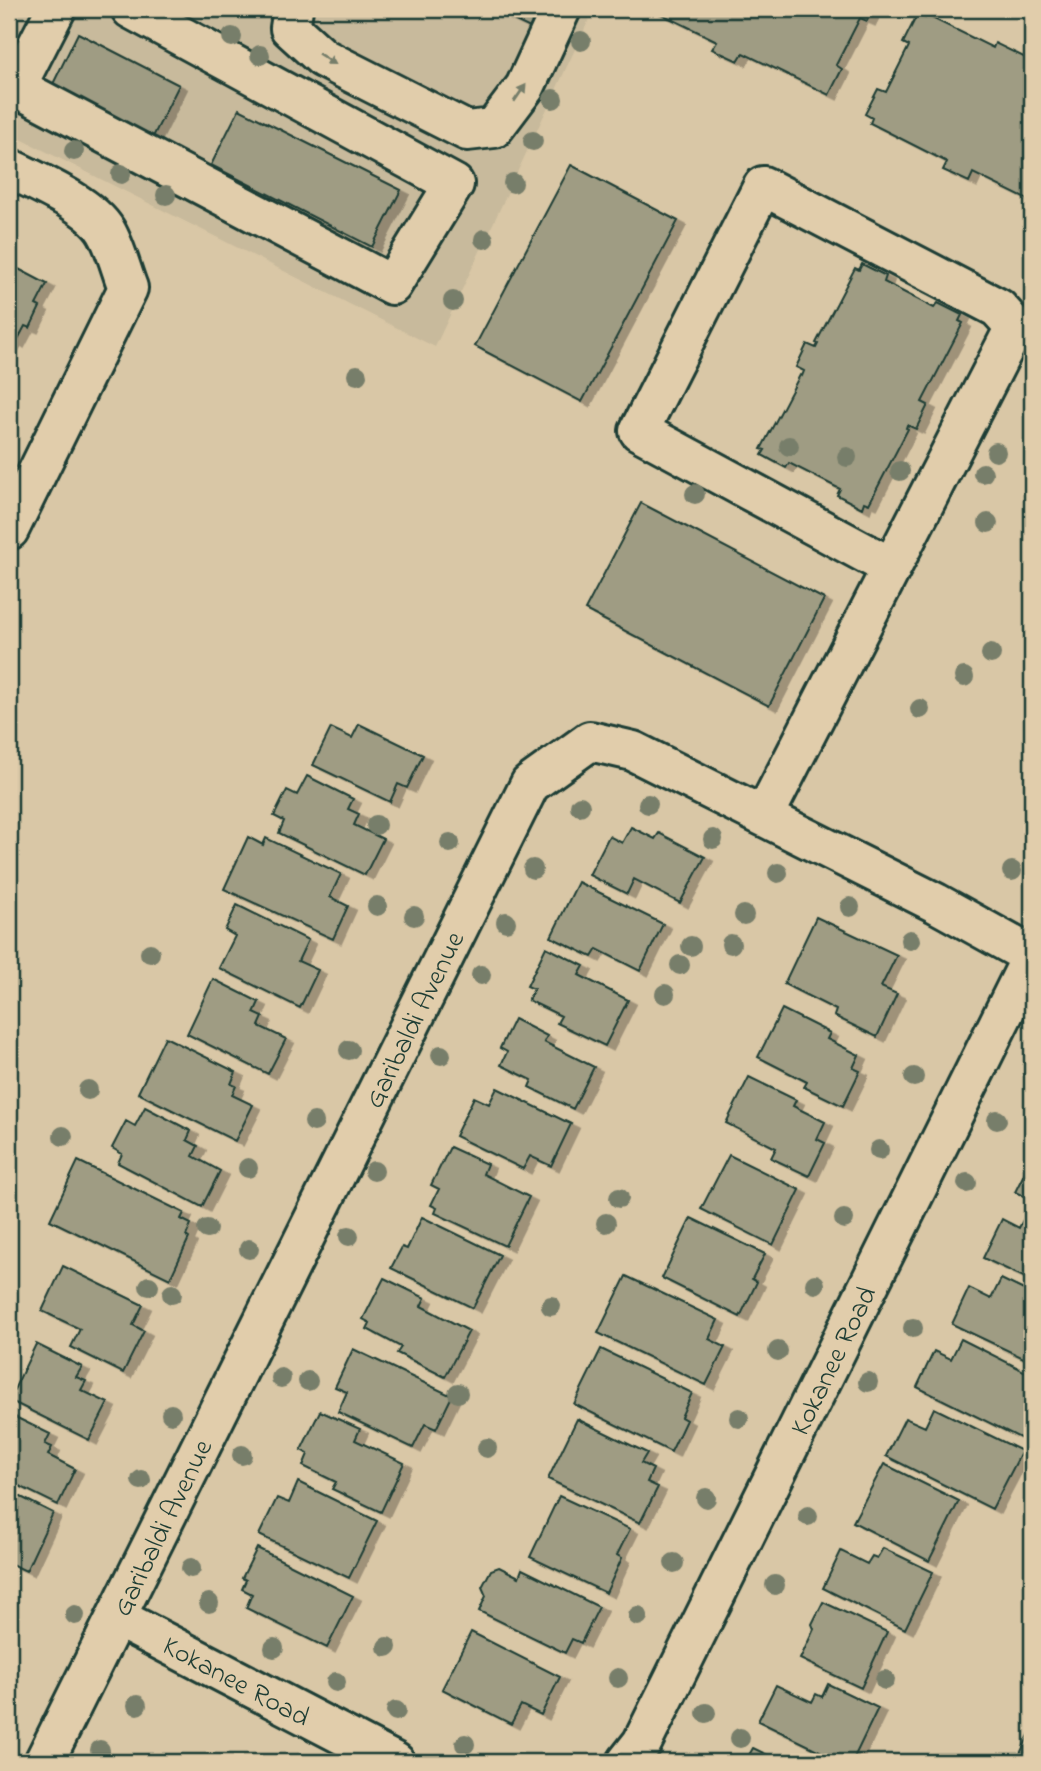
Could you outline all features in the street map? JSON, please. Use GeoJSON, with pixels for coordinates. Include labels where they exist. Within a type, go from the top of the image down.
{"type":"FeatureCollection","features":[{"type":"Feature","properties":{"kind":"street"},"geometry":{"type":"LineString","coordinates":[[56,9],[16,87],[392,285],[454,184],[150,13]]}},
{"type":"Feature","properties":{"kind":"street"},"geometry":{"type":"LineString","coordinates":[[293,9],[290,28],[323,58],[467,131],[494,128],[502,118],[525,87],[561,9]]}},
{"type":"Feature","properties":{"kind":"street"},"geometry":{"type":"LineString","coordinates":[[9,168],[61,194],[84,209],[105,229],[128,288],[9,530]]}},
{"type":"Feature","properties":{"kind":"street"},"geometry":{"type":"LineString","coordinates":[[764,816],[1014,327],[998,309],[763,186],[639,431],[891,567]]}},
{"type":"Feature","properties":{"kind":"street","name":"Garibaldi Avenue"},"geometry":{"type":"LineString","coordinates":[[44,1762],[530,784],[590,741],[633,751],[936,903],[1032,956]]}},
{"type":"Feature","properties":{"kind":"street","name":"Kokanee Road"},"geometry":{"type":"LineString","coordinates":[[627,1762],[642,1743],[1032,956]]}},
{"type":"Feature","properties":{"kind":"street","name":"Kokanee Road"},"geometry":{"type":"LineString","coordinates":[[116,1617],[395,1762]]}},
{"type":"Feature","properties":{"kind":"shaded area"},"geometry":{"type":"Polygon","coordinates":[[[9,9],[594,9],[435,347],[9,133],[9,9]]]}},
{"type":"Feature","properties":{"kind":"building"},"geometry":{"type":"Polygon","coordinates":[[[490,9],[540,9],[530,28],[490,9]]]}},
{"type":"Feature","properties":{"kind":"building"},"geometry":{"type":"Polygon","coordinates":[[[651,9],[873,9],[867,21],[860,18],[836,65],[842,69],[829,95],[743,53],[738,61],[712,49],[717,41],[651,9]]]}},
{"type":"Feature","properties":{"kind":"building"},"geometry":{"type":"Polygon","coordinates":[[[917,15],[925,18],[926,15],[993,48],[995,43],[1032,61],[1028,71],[1032,71],[1032,202],[973,173],[969,182],[943,170],[947,162],[870,123],[872,118],[865,114],[878,89],[886,92],[909,46],[903,43],[917,15]]]}},
{"type":"Feature","properties":{"kind":"building"},"geometry":{"type":"Polygon","coordinates":[[[78,33],[179,85],[153,137],[52,86],[78,33]]]}},
{"type":"Feature","properties":{"kind":"building"},"geometry":{"type":"Polygon","coordinates":[[[239,109],[401,190],[372,247],[211,165],[239,109]]]}},
{"type":"Feature","properties":{"kind":"building"},"geometry":{"type":"Polygon","coordinates":[[[571,165],[678,221],[582,402],[475,346],[571,165]]]}},
{"type":"Feature","properties":{"kind":"building"},"geometry":{"type":"Polygon","coordinates":[[[9,264],[47,284],[36,305],[40,307],[30,328],[25,326],[16,343],[13,341],[9,348],[9,264]]]}},
{"type":"Feature","properties":{"kind":"building"},"geometry":{"type":"Polygon","coordinates":[[[862,264],[886,276],[884,282],[934,308],[938,303],[962,315],[959,321],[963,323],[922,402],[928,405],[916,429],[907,425],[908,429],[869,504],[864,502],[862,508],[837,495],[840,489],[789,463],[786,468],[762,455],[765,450],[761,449],[800,375],[802,376],[804,371],[796,367],[807,344],[816,348],[816,343],[855,268],[859,270],[862,264]]]}},
{"type":"Feature","properties":{"kind":"building"},"geometry":{"type":"Polygon","coordinates":[[[641,503],[824,599],[769,706],[585,610],[641,503]]]}},
{"type":"Feature","properties":{"kind":"building"},"geometry":{"type":"Polygon","coordinates":[[[359,724],[423,755],[407,788],[398,784],[390,802],[313,765],[331,728],[352,738],[359,724]]]}},
{"type":"Feature","properties":{"kind":"building"},"geometry":{"type":"Polygon","coordinates":[[[307,776],[353,799],[348,809],[359,814],[354,825],[383,839],[365,875],[279,833],[284,821],[274,816],[287,790],[297,795],[307,776]]]}},
{"type":"Feature","properties":{"kind":"building"},"geometry":{"type":"Polygon","coordinates":[[[631,827],[655,839],[659,833],[705,857],[680,903],[634,879],[627,894],[589,875],[609,836],[622,843],[631,827]]]}},
{"type":"Feature","properties":{"kind":"building"},"geometry":{"type":"Polygon","coordinates":[[[248,837],[263,845],[266,838],[341,874],[330,897],[348,906],[333,939],[224,889],[248,837]]]}},
{"type":"Feature","properties":{"kind":"building"},"geometry":{"type":"Polygon","coordinates":[[[578,882],[663,924],[640,971],[597,949],[592,957],[551,937],[578,882]]]}},
{"type":"Feature","properties":{"kind":"building"},"geometry":{"type":"Polygon","coordinates":[[[237,905],[308,940],[298,961],[318,970],[300,1008],[219,968],[235,936],[225,930],[237,905]]]}},
{"type":"Feature","properties":{"kind":"building"},"geometry":{"type":"Polygon","coordinates":[[[816,917],[897,955],[881,987],[897,994],[877,1037],[834,1016],[836,1010],[784,984],[816,917]]]}},
{"type":"Feature","properties":{"kind":"building"},"geometry":{"type":"Polygon","coordinates":[[[546,947],[584,966],[579,975],[628,1000],[605,1046],[557,1023],[561,1016],[528,1000],[534,989],[527,986],[546,947]]]}},
{"type":"Feature","properties":{"kind":"building"},"geometry":{"type":"Polygon","coordinates":[[[213,979],[259,1002],[254,1013],[263,1017],[259,1026],[286,1039],[268,1074],[187,1034],[213,979]]]}},
{"type":"Feature","properties":{"kind":"building"},"geometry":{"type":"Polygon","coordinates":[[[782,1009],[830,1033],[827,1039],[859,1055],[853,1068],[860,1071],[843,1106],[804,1087],[807,1082],[758,1057],[782,1009]]]}},
{"type":"Feature","properties":{"kind":"building"},"geometry":{"type":"Polygon","coordinates":[[[514,1019],[547,1036],[544,1042],[594,1067],[573,1109],[529,1087],[532,1080],[501,1065],[507,1052],[500,1048],[514,1019]]]}},
{"type":"Feature","properties":{"kind":"building"},"geometry":{"type":"Polygon","coordinates":[[[165,1037],[236,1072],[231,1084],[236,1086],[232,1095],[253,1105],[235,1141],[138,1093],[165,1037]]]}},
{"type":"Feature","properties":{"kind":"building"},"geometry":{"type":"Polygon","coordinates":[[[749,1077],[796,1100],[793,1106],[825,1122],[817,1139],[825,1143],[809,1176],[771,1158],[776,1148],[726,1123],[749,1077]]]}},
{"type":"Feature","properties":{"kind":"building"},"geometry":{"type":"Polygon","coordinates":[[[497,1088],[571,1124],[551,1166],[530,1156],[523,1169],[455,1136],[474,1097],[489,1104],[497,1088]]]}},
{"type":"Feature","properties":{"kind":"building"},"geometry":{"type":"Polygon","coordinates":[[[145,1107],[191,1131],[187,1140],[198,1146],[193,1156],[220,1171],[202,1207],[118,1163],[122,1154],[112,1148],[126,1121],[135,1126],[145,1107]]]}},
{"type":"Feature","properties":{"kind":"building"},"geometry":{"type":"Polygon","coordinates":[[[450,1147],[487,1164],[483,1174],[529,1197],[505,1246],[435,1213],[437,1208],[431,1205],[439,1189],[431,1185],[450,1147]]]}},
{"type":"Feature","properties":{"kind":"building"},"geometry":{"type":"Polygon","coordinates":[[[729,1155],[800,1190],[773,1245],[701,1209],[729,1155]]]}},
{"type":"Feature","properties":{"kind":"building"},"geometry":{"type":"Polygon","coordinates":[[[1032,1158],[1032,1200],[1015,1192],[1032,1158]]]}},
{"type":"Feature","properties":{"kind":"building"},"geometry":{"type":"Polygon","coordinates":[[[78,1161],[184,1213],[181,1219],[191,1224],[186,1236],[189,1238],[170,1279],[50,1220],[78,1161]]]}},
{"type":"Feature","properties":{"kind":"building"},"geometry":{"type":"Polygon","coordinates":[[[1029,1208],[1032,1209],[1032,1281],[983,1258],[1002,1219],[1019,1228],[1029,1208]]]}},
{"type":"Feature","properties":{"kind":"building"},"geometry":{"type":"Polygon","coordinates":[[[422,1217],[500,1255],[473,1308],[391,1268],[402,1247],[407,1249],[422,1217]]]}},
{"type":"Feature","properties":{"kind":"building"},"geometry":{"type":"Polygon","coordinates":[[[691,1218],[765,1254],[752,1279],[757,1282],[740,1317],[662,1278],[691,1218]]]}},
{"type":"Feature","properties":{"kind":"building"},"geometry":{"type":"Polygon","coordinates":[[[63,1266],[143,1305],[133,1325],[144,1331],[123,1373],[71,1347],[80,1329],[42,1311],[63,1266]]]}},
{"type":"Feature","properties":{"kind":"building"},"geometry":{"type":"Polygon","coordinates":[[[626,1276],[718,1320],[709,1339],[725,1347],[706,1385],[598,1333],[626,1276]]]}},
{"type":"Feature","properties":{"kind":"building"},"geometry":{"type":"Polygon","coordinates":[[[384,1278],[425,1298],[421,1306],[469,1331],[445,1377],[397,1353],[401,1347],[367,1329],[370,1323],[363,1319],[384,1278]]]}},
{"type":"Feature","properties":{"kind":"building"},"geometry":{"type":"Polygon","coordinates":[[[1001,1279],[1032,1294],[1032,1362],[952,1324],[969,1288],[991,1299],[1001,1279]]]}},
{"type":"Feature","properties":{"kind":"building"},"geometry":{"type":"Polygon","coordinates":[[[961,1339],[1032,1375],[1032,1419],[1022,1439],[917,1387],[934,1351],[951,1359],[961,1339]]]}},
{"type":"Feature","properties":{"kind":"building"},"geometry":{"type":"Polygon","coordinates":[[[36,1344],[82,1367],[76,1377],[86,1381],[81,1390],[108,1403],[89,1440],[9,1400],[36,1344]]]}},
{"type":"Feature","properties":{"kind":"building"},"geometry":{"type":"Polygon","coordinates":[[[353,1349],[452,1396],[436,1429],[425,1424],[413,1448],[338,1412],[347,1392],[335,1387],[353,1349]]]}},
{"type":"Feature","properties":{"kind":"building"},"geometry":{"type":"Polygon","coordinates":[[[601,1349],[692,1393],[681,1417],[686,1420],[671,1452],[574,1404],[601,1349]]]}},
{"type":"Feature","properties":{"kind":"building"},"geometry":{"type":"Polygon","coordinates":[[[934,1408],[1022,1451],[992,1509],[886,1456],[905,1418],[925,1427],[934,1408]]]}},
{"type":"Feature","properties":{"kind":"building"},"geometry":{"type":"Polygon","coordinates":[[[320,1411],[360,1429],[355,1440],[404,1463],[381,1512],[332,1489],[336,1482],[303,1466],[308,1454],[301,1450],[320,1411]]]}},
{"type":"Feature","properties":{"kind":"building"},"geometry":{"type":"Polygon","coordinates":[[[9,1414],[50,1434],[45,1444],[52,1447],[48,1455],[75,1469],[58,1505],[9,1481],[9,1414]]]}},
{"type":"Feature","properties":{"kind":"building"},"geometry":{"type":"Polygon","coordinates":[[[577,1419],[647,1453],[641,1463],[653,1469],[647,1482],[658,1487],[640,1523],[548,1479],[577,1419]]]}},
{"type":"Feature","properties":{"kind":"building"},"geometry":{"type":"Polygon","coordinates":[[[884,1464],[959,1501],[929,1561],[853,1522],[884,1464]]]}},
{"type":"Feature","properties":{"kind":"building"},"geometry":{"type":"Polygon","coordinates":[[[298,1482],[377,1521],[349,1578],[259,1535],[277,1498],[289,1503],[298,1482]]]}},
{"type":"Feature","properties":{"kind":"building"},"geometry":{"type":"Polygon","coordinates":[[[9,1491],[53,1513],[26,1571],[9,1563],[9,1491]]]}},
{"type":"Feature","properties":{"kind":"building"},"geometry":{"type":"Polygon","coordinates":[[[559,1496],[630,1529],[617,1555],[622,1558],[606,1593],[530,1557],[559,1496]]]}},
{"type":"Feature","properties":{"kind":"building"},"geometry":{"type":"Polygon","coordinates":[[[257,1548],[353,1596],[327,1648],[246,1608],[252,1594],[242,1589],[246,1580],[242,1578],[257,1548]]]}},
{"type":"Feature","properties":{"kind":"building"},"geometry":{"type":"Polygon","coordinates":[[[883,1548],[933,1572],[905,1629],[823,1588],[841,1551],[867,1564],[872,1556],[877,1558],[883,1548]]]}},
{"type":"Feature","properties":{"kind":"building"},"geometry":{"type":"Polygon","coordinates":[[[499,1567],[519,1577],[522,1569],[599,1607],[581,1643],[572,1639],[565,1653],[479,1611],[486,1596],[482,1587],[491,1570],[499,1567]]]}},
{"type":"Feature","properties":{"kind":"building"},"geometry":{"type":"Polygon","coordinates":[[[823,1602],[887,1632],[861,1688],[800,1659],[823,1602]]]}},
{"type":"Feature","properties":{"kind":"building"},"geometry":{"type":"Polygon","coordinates":[[[471,1632],[560,1677],[541,1715],[521,1705],[511,1724],[442,1689],[471,1632]]]}},
{"type":"Feature","properties":{"kind":"building"},"geometry":{"type":"Polygon","coordinates":[[[828,1684],[878,1708],[852,1762],[842,1762],[758,1721],[776,1685],[812,1702],[816,1694],[822,1697],[828,1684]]]}},
{"type":"Feature","properties":{"kind":"building"},"geometry":{"type":"Polygon","coordinates":[[[1032,1729],[1032,1762],[1016,1762],[1032,1729]]]}},
{"type":"Feature","properties":{"kind":"building"},"geometry":{"type":"Polygon","coordinates":[[[753,1748],[782,1762],[745,1762],[753,1748]]]}}]}
